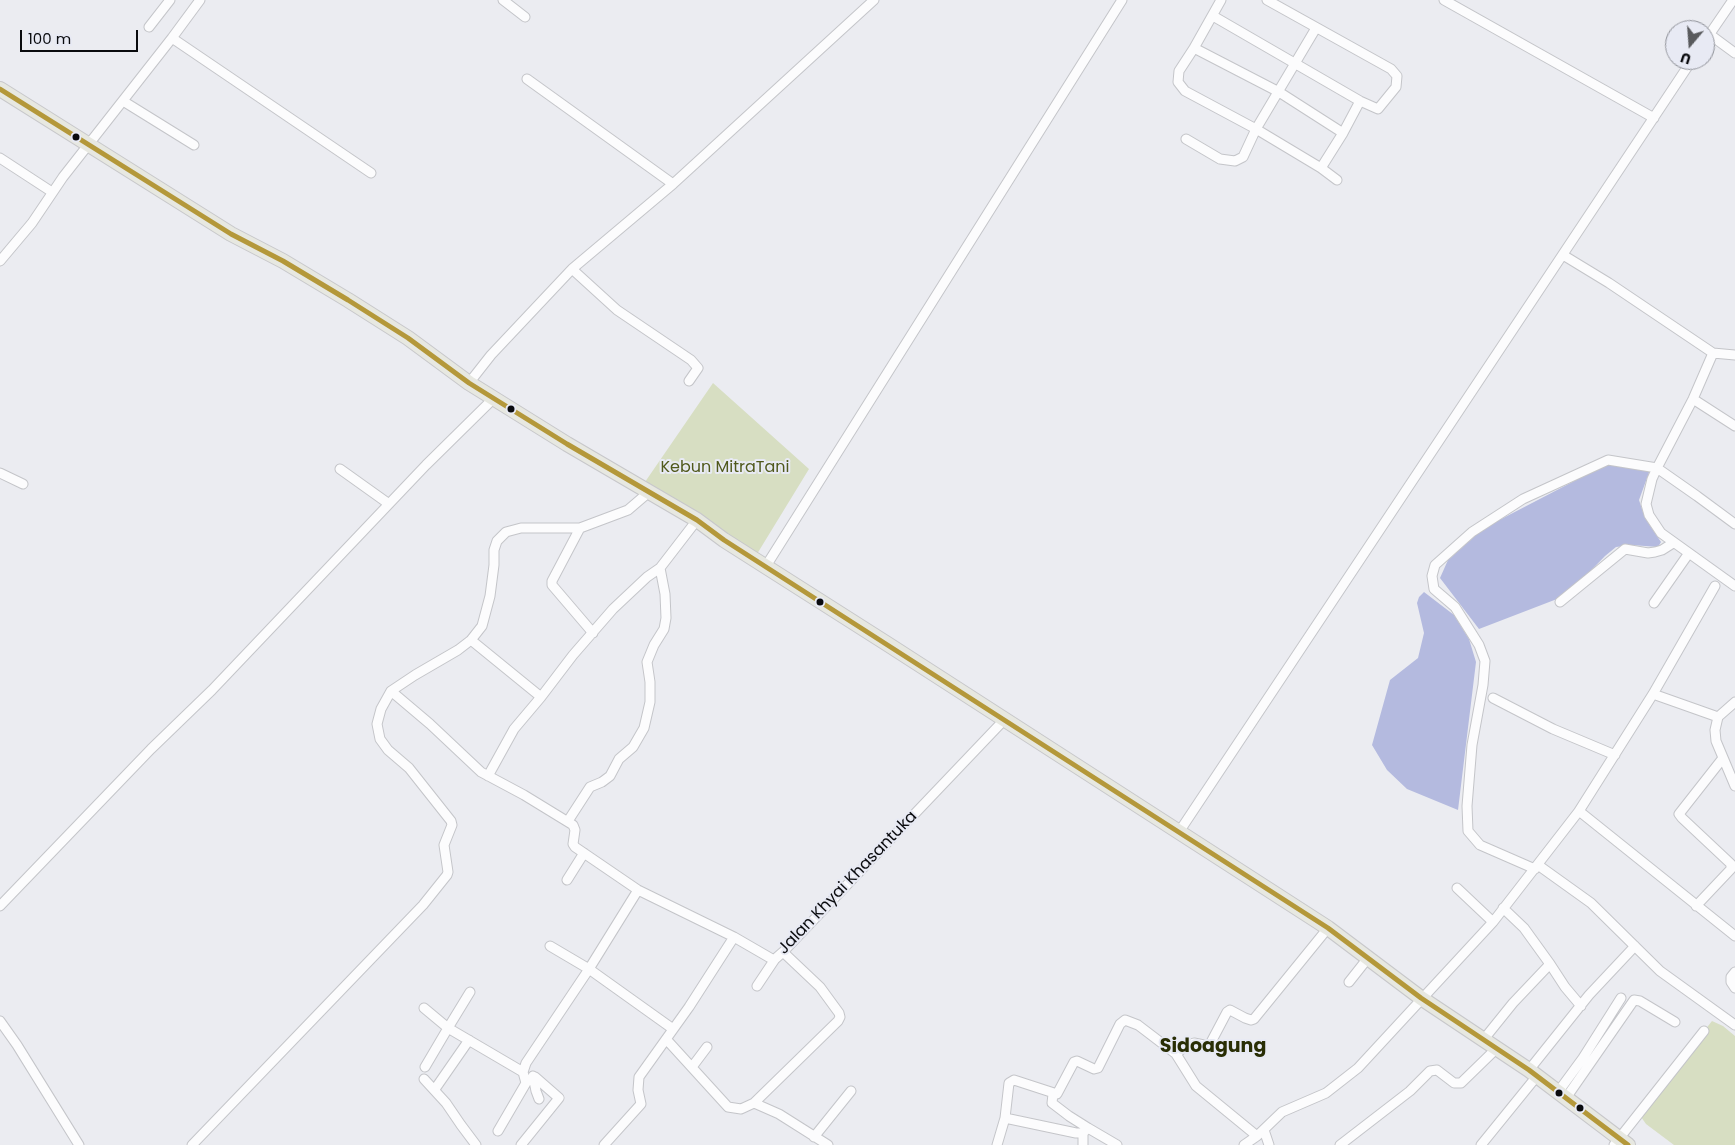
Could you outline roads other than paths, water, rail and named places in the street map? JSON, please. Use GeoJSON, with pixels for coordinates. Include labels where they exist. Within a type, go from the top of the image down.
{"type":"FeatureCollection","features":[{"type":"Feature","properties":{"kind":"main road"},"geometry":{"type":"LineString","coordinates":[[0,89],[232,234],[283,261],[356,304],[408,338],[469,383],[559,439],[697,520],[724,540],[1328,928],[1421,998],[1533,1073],[1620,1143]]}},
{"type":"Feature","properties":{"kind":"street"},"geometry":{"type":"LineString","coordinates":[[149,27],[170,0]]}},
{"type":"Feature","properties":{"kind":"street"},"geometry":{"type":"LineString","coordinates":[[0,261],[32,223],[52,192],[198,3],[187,0]]}},
{"type":"Feature","properties":{"kind":"street"},"geometry":{"type":"LineString","coordinates":[[504,0],[525,17]]}},
{"type":"Feature","properties":{"kind":"street"},"geometry":{"type":"LineString","coordinates":[[469,383],[492,355],[572,269],[673,184],[874,0]]}},
{"type":"Feature","properties":{"kind":"street"},"geometry":{"type":"LineString","coordinates":[[766,566],[1122,0]]}},
{"type":"Feature","properties":{"kind":"street"},"geometry":{"type":"LineString","coordinates":[[1220,0],[1213,16],[1179,70],[1178,82],[1185,91],[1256,129],[1321,168],[1337,180]]}},
{"type":"Feature","properties":{"kind":"street"},"geometry":{"type":"LineString","coordinates":[[1213,16],[1360,101],[1378,109],[1396,87],[1397,76],[1391,69],[1267,0]]}},
{"type":"Feature","properties":{"kind":"street"},"geometry":{"type":"LineString","coordinates":[[1444,0],[1654,118]]}},
{"type":"Feature","properties":{"kind":"street"},"geometry":{"type":"LineString","coordinates":[[1715,26],[1733,0]]}},
{"type":"Feature","properties":{"kind":"street"},"geometry":{"type":"LineString","coordinates":[[1186,139],[1220,159],[1235,161],[1243,156],[1256,129],[1316,28]]}},
{"type":"Feature","properties":{"kind":"street"},"geometry":{"type":"LineString","coordinates":[[172,38],[372,173]]}},
{"type":"Feature","properties":{"kind":"street"},"geometry":{"type":"LineString","coordinates":[[1715,42],[1735,53]]}},
{"type":"Feature","properties":{"kind":"street"},"geometry":{"type":"LineString","coordinates":[[1194,48],[1279,92],[1343,133]]}},
{"type":"Feature","properties":{"kind":"street"},"geometry":{"type":"LineString","coordinates":[[1179,832],[1685,70]]}},
{"type":"Feature","properties":{"kind":"street"},"geometry":{"type":"LineString","coordinates":[[527,79],[673,184]]}},
{"type":"Feature","properties":{"kind":"street"},"geometry":{"type":"LineString","coordinates":[[123,101],[194,145]]}},
{"type":"Feature","properties":{"kind":"street"},"geometry":{"type":"LineString","coordinates":[[1321,168],[1360,101]]}},
{"type":"Feature","properties":{"kind":"street"},"geometry":{"type":"LineString","coordinates":[[0,158],[52,192]]}},
{"type":"Feature","properties":{"kind":"street"},"geometry":{"type":"LineString","coordinates":[[1563,255],[1609,283],[1714,353],[1735,355]]}},
{"type":"Feature","properties":{"kind":"street"},"geometry":{"type":"LineString","coordinates":[[572,269],[617,310],[691,360],[698,368],[689,381]]}},
{"type":"Feature","properties":{"kind":"street"},"geometry":{"type":"LineString","coordinates":[[1714,353],[1693,399],[1657,468],[1646,504],[1649,515],[1661,533],[1735,586]]}},
{"type":"Feature","properties":{"kind":"street"},"geometry":{"type":"LineString","coordinates":[[0,906],[151,749],[212,690],[426,464],[494,398]]}},
{"type":"Feature","properties":{"kind":"street"},"geometry":{"type":"LineString","coordinates":[[1693,399],[1735,426]]}},
{"type":"Feature","properties":{"kind":"street"},"geometry":{"type":"LineString","coordinates":[[1735,524],[1657,468],[1608,460],[1523,499],[1472,532],[1435,565],[1432,576],[1434,589],[1455,607],[1479,645],[1485,661],[1483,685],[1472,745],[1467,806],[1468,831],[1480,845],[1537,867],[1591,903],[1660,971],[1735,1025]]}},
{"type":"Feature","properties":{"kind":"street"},"geometry":{"type":"LineString","coordinates":[[340,468],[389,504]]}},
{"type":"Feature","properties":{"kind":"street"},"geometry":{"type":"LineString","coordinates":[[0,472],[23,484]]}},
{"type":"Feature","properties":{"kind":"street"},"geometry":{"type":"LineString","coordinates":[[192,1145],[423,905],[448,872],[444,845],[452,825],[451,821],[409,768],[388,750],[380,739],[377,724],[380,709],[391,691],[458,650],[471,640],[482,626],[487,611],[494,565],[494,550],[499,538],[506,532],[521,528],[580,528],[628,510],[649,492]]}},
{"type":"Feature","properties":{"kind":"street"},"geometry":{"type":"LineString","coordinates":[[488,776],[514,729],[542,697],[573,655],[613,609],[647,577],[660,568],[697,520]]}},
{"type":"Feature","properties":{"kind":"street"},"geometry":{"type":"LineString","coordinates":[[580,528],[552,581],[552,585],[593,633]]}},
{"type":"Feature","properties":{"kind":"street"},"geometry":{"type":"LineString","coordinates":[[1560,602],[1624,548],[1648,553],[1662,550],[1673,543]]}},
{"type":"Feature","properties":{"kind":"street"},"geometry":{"type":"LineString","coordinates":[[1654,603],[1689,553]]}},
{"type":"Feature","properties":{"kind":"street"},"geometry":{"type":"LineString","coordinates":[[568,821],[590,787],[610,776],[619,759],[632,747],[644,728],[650,702],[647,662],[654,645],[664,629],[666,618],[665,594],[660,568]]}},
{"type":"Feature","properties":{"kind":"street"},"geometry":{"type":"LineString","coordinates":[[1244,1145],[1264,1130],[1282,1112],[1326,1093],[1358,1068],[1492,922],[1579,811],[1653,694],[1715,586]]}},
{"type":"Feature","properties":{"kind":"street"},"geometry":{"type":"LineString","coordinates":[[471,640],[542,697]]}},
{"type":"Feature","properties":{"kind":"street"},"geometry":{"type":"LineString","coordinates":[[391,691],[430,724],[481,772],[568,821],[575,828],[574,846],[584,853],[567,880]]}},
{"type":"Feature","properties":{"kind":"street"},"geometry":{"type":"LineString","coordinates":[[1653,694],[1718,717]]}},
{"type":"Feature","properties":{"kind":"street"},"geometry":{"type":"LineString","coordinates":[[1493,698],[1553,729],[1615,755]]}},
{"type":"Feature","properties":{"kind":"street"},"geometry":{"type":"LineString","coordinates":[[1735,702],[1718,717],[1715,730],[1716,741],[1735,786]]}},
{"type":"Feature","properties":{"kind":"street","name":"Jalan Khyai Khasantuka"},"geometry":{"type":"LineString","coordinates":[[584,853],[638,890],[734,936],[769,958],[775,959],[1005,719]]}},
{"type":"Feature","properties":{"kind":"street"},"geometry":{"type":"LineString","coordinates":[[1696,906],[1731,869],[1731,864],[1679,814],[1723,758]]}},
{"type":"Feature","properties":{"kind":"street"},"geometry":{"type":"LineString","coordinates":[[1579,811],[1735,936]]}},
{"type":"Feature","properties":{"kind":"street"},"geometry":{"type":"LineString","coordinates":[[1457,888],[1492,922]]}},
{"type":"Feature","properties":{"kind":"street"},"geometry":{"type":"LineString","coordinates":[[498,1131],[526,1082],[523,1071],[638,890]]}},
{"type":"Feature","properties":{"kind":"street"},"geometry":{"type":"LineString","coordinates":[[1503,908],[1524,928],[1565,987],[1581,1006]]}},
{"type":"Feature","properties":{"kind":"street"},"geometry":{"type":"LineString","coordinates":[[1176,1054],[1184,1047],[1194,1043],[1209,1046],[1227,1012],[1230,1010],[1245,1018],[1254,1019],[1328,928]]}},
{"type":"Feature","properties":{"kind":"street"},"geometry":{"type":"LineString","coordinates":[[604,1145],[641,1104],[638,1078],[673,1029],[734,936]]}},
{"type":"Feature","properties":{"kind":"street"},"geometry":{"type":"LineString","coordinates":[[550,946],[589,969],[673,1029]]}},
{"type":"Feature","properties":{"kind":"street"},"geometry":{"type":"LineString","coordinates":[[1481,1145],[1589,995],[1635,946]]}},
{"type":"Feature","properties":{"kind":"street"},"geometry":{"type":"LineString","coordinates":[[666,1039],[728,1107],[740,1109],[754,1103],[840,1017],[820,987],[783,952]]}},
{"type":"Feature","properties":{"kind":"street"},"geometry":{"type":"LineString","coordinates":[[1349,982],[1368,958]]}},
{"type":"Feature","properties":{"kind":"street"},"geometry":{"type":"LineString","coordinates":[[757,986],[775,959]]}},
{"type":"Feature","properties":{"kind":"street"},"geometry":{"type":"LineString","coordinates":[[1484,1039],[1513,1003],[1550,964]]}},
{"type":"Feature","properties":{"kind":"street"},"geometry":{"type":"LineString","coordinates":[[1735,972],[1731,977],[1731,982],[1735,988]]}},
{"type":"Feature","properties":{"kind":"street"},"geometry":{"type":"LineString","coordinates":[[425,1067],[470,992]]}},
{"type":"Feature","properties":{"kind":"street"},"geometry":{"type":"LineString","coordinates":[[1562,1095],[1582,1058],[1621,998]]}},
{"type":"Feature","properties":{"kind":"street"},"geometry":{"type":"LineString","coordinates":[[1562,1095],[1634,1000],[1640,1001],[1675,1022]]}},
{"type":"Feature","properties":{"kind":"street"},"geometry":{"type":"LineString","coordinates":[[424,1008],[448,1028],[535,1077],[559,1098],[521,1145]]}},
{"type":"Feature","properties":{"kind":"street"},"geometry":{"type":"LineString","coordinates":[[997,1145],[1005,1118],[1009,1083],[1014,1080],[1053,1094],[1058,1093],[1074,1062],[1077,1061],[1094,1069],[1098,1068],[1120,1024],[1125,1020],[1138,1025],[1176,1054],[1196,1086],[1257,1136]]}},
{"type":"Feature","properties":{"kind":"street"},"geometry":{"type":"LineString","coordinates":[[0,1021],[79,1145]]}},
{"type":"Feature","properties":{"kind":"street"},"geometry":{"type":"LineString","coordinates":[[1620,1143],[1704,1031]]}},
{"type":"Feature","properties":{"kind":"street"},"geometry":{"type":"LineString","coordinates":[[435,1089],[469,1040]]}},
{"type":"Feature","properties":{"kind":"street"},"geometry":{"type":"LineString","coordinates":[[692,1068],[707,1047]]}},
{"type":"Feature","properties":{"kind":"street"},"geometry":{"type":"LineString","coordinates":[[1340,1145],[1410,1091],[1430,1071],[1437,1070],[1454,1084],[1461,1083],[1497,1048]]}},
{"type":"Feature","properties":{"kind":"street"},"geometry":{"type":"LineString","coordinates":[[535,1077],[536,1091],[539,1099]]}},
{"type":"Feature","properties":{"kind":"street"},"geometry":{"type":"LineString","coordinates":[[424,1079],[435,1089],[476,1145]]}},
{"type":"Feature","properties":{"kind":"street"},"geometry":{"type":"LineString","coordinates":[[814,1137],[851,1091]]}},
{"type":"Feature","properties":{"kind":"street"},"geometry":{"type":"LineString","coordinates":[[1053,1094],[1052,1103],[1086,1130],[1117,1145]]}},
{"type":"Feature","properties":{"kind":"street"},"geometry":{"type":"LineString","coordinates":[[754,1103],[779,1114],[828,1145]]}},
{"type":"Feature","properties":{"kind":"street"},"geometry":{"type":"LineString","coordinates":[[1005,1118],[1076,1133],[1086,1130]]}},
{"type":"Feature","properties":{"kind":"street"},"geometry":{"type":"LineString","coordinates":[[1083,1145],[1086,1130]]}},
{"type":"Feature","properties":{"kind":"street"},"geometry":{"type":"LineString","coordinates":[[1264,1130],[1269,1145]]}},
{"type":"Feature","properties":{"kind":"water"},"geometry":{"type":"Polygon","coordinates":[[[1609,463],[1650,470],[1639,500],[1645,518],[1661,542],[1658,547],[1632,545],[1616,547],[1576,586],[1557,599],[1479,629],[1440,578],[1448,560],[1484,528],[1609,463]]]}},
{"type":"Feature","properties":{"kind":"water"},"geometry":{"type":"Polygon","coordinates":[[[1424,592],[1454,615],[1469,639],[1476,662],[1458,810],[1407,789],[1387,770],[1372,745],[1390,680],[1418,658],[1424,633],[1417,603],[1419,597],[1424,592]]]}},
{"type":"Feature","properties":{"kind":"district","name":"Sidoagung"},"geometry":{"type":"Point","coordinates":[1213,1047]}},
{"type":"Feature","properties":{"kind":"park label","name":"Kebun MitraTani"},"geometry":{"type":"Point","coordinates":[725,468]}}]}
